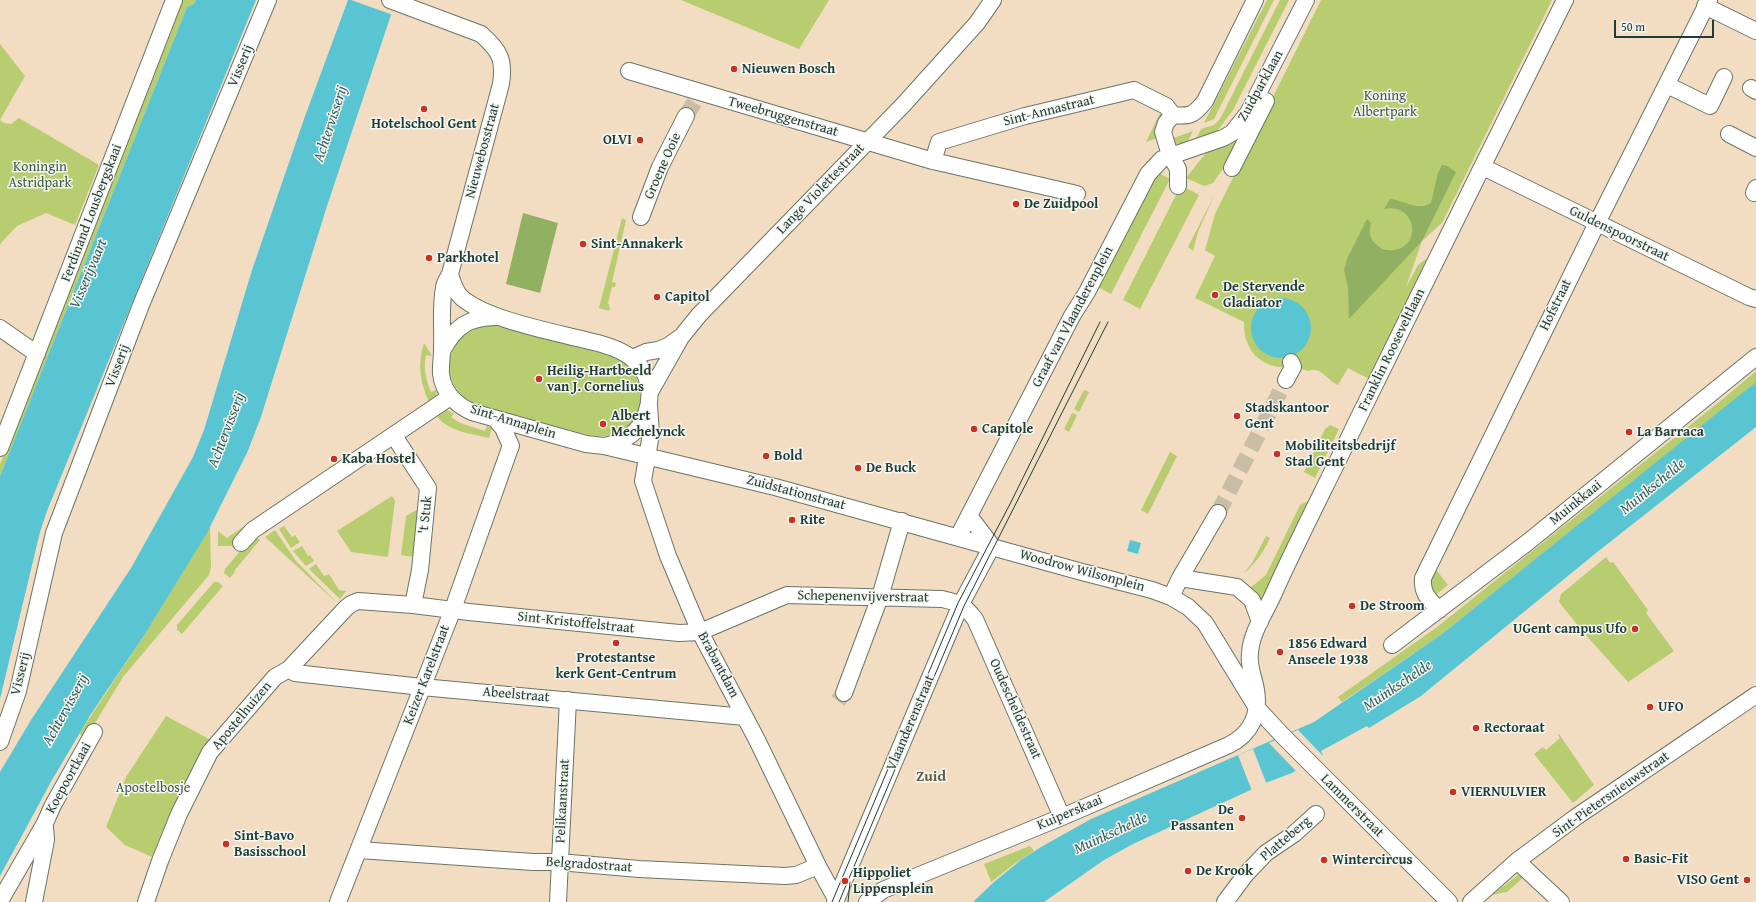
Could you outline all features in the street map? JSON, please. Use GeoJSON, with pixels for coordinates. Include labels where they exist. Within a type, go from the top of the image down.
{"type":"FeatureCollection","features":[{"type":"Feature","properties":{"kind":"street","name":"Ferdinand Lousbergskaai"},"geometry":{"type":"LineString","coordinates":[[0,448],[174,0]]}},
{"type":"Feature","properties":{"kind":"street","name":"Visserij"},"geometry":{"type":"LineString","coordinates":[[0,742],[18,691],[54,533],[141,305],[268,0]]}},
{"type":"Feature","properties":{"kind":"street","name":"Lange Violettestraat"},"geometry":{"type":"LineString","coordinates":[[633,358],[646,352],[658,350],[668,346],[682,336],[699,316],[904,104],[977,23],[993,0]]}},
{"type":"Feature","properties":{"kind":"street"},"geometry":{"type":"LineString","coordinates":[[1178,186],[1178,169],[1170,155],[1163,132],[1166,123],[1173,115],[1188,116],[1198,110],[1255,0]]}},
{"type":"Feature","properties":{"kind":"street","name":"Zuidparklaan"},"geometry":{"type":"LineString","coordinates":[[1170,155],[1223,138],[1232,133],[1248,113],[1306,0]]}},
{"type":"Feature","properties":{"kind":"street","name":"Franklin Rooseveltlaan"},"geometry":{"type":"LineString","coordinates":[[1257,708],[1256,690],[1250,668],[1249,654],[1260,622],[1565,0]]}},
{"type":"Feature","properties":{"kind":"street","name":"Nieuwebosstraat"},"geometry":{"type":"LineString","coordinates":[[394,1],[481,34],[490,41],[503,64],[502,84],[450,274]]}},
{"type":"Feature","properties":{"kind":"street"},"geometry":{"type":"LineString","coordinates":[[1707,3],[1756,31]]}},
{"type":"Feature","properties":{"kind":"street","name":"Hofstraat"},"geometry":{"type":"LineString","coordinates":[[1439,610],[1427,597],[1422,588],[1423,578],[1596,223],[1667,85],[1707,3]]}},
{"type":"Feature","properties":{"kind":"street"},"geometry":{"type":"LineString","coordinates":[[1232,168],[1290,53],[1285,42]]}},
{"type":"Feature","properties":{"kind":"street","name":"Tweebruggenstraat"},"geometry":{"type":"LineString","coordinates":[[629,71],[933,161],[1077,194]]}},
{"type":"Feature","properties":{"kind":"street"},"geometry":{"type":"LineString","coordinates":[[1667,85],[1710,106],[1724,77]]}},
{"type":"Feature","properties":{"kind":"street","name":"Sint-Annastraat"},"geometry":{"type":"LineString","coordinates":[[933,161],[939,142],[1025,116],[1134,90],[1166,106],[1173,115]]}},
{"type":"Feature","properties":{"kind":"street","name":"Groene Ooie"},"geometry":{"type":"LineString","coordinates":[[641,217],[660,167],[686,116]]}},
{"type":"Feature","properties":{"kind":"street"},"geometry":{"type":"LineString","coordinates":[[1729,134],[1756,148]]}},
{"type":"Feature","properties":{"kind":"street","name":"Graaf van Vlaanderenplein"},"geometry":{"type":"LineString","coordinates":[[958,537],[1072,316],[1087,292],[1148,174],[1162,159],[1170,155]]}},
{"type":"Feature","properties":{"kind":"street","name":"Guldenspoorstraat"},"geometry":{"type":"LineString","coordinates":[[1482,167],[1749,297],[1756,299]]}},
{"type":"Feature","properties":{"kind":"street"},"geometry":{"type":"LineString","coordinates":[[450,274],[454,289],[462,298],[475,306],[499,317],[601,344],[620,351],[633,358],[643,369],[648,380],[651,434],[648,456]]}},
{"type":"Feature","properties":{"kind":"street"},"geometry":{"type":"LineString","coordinates":[[241,543],[259,526],[450,397],[441,376],[440,363],[442,351],[441,322],[444,286],[450,274]]}},
{"type":"Feature","properties":{"kind":"street"},"geometry":{"type":"LineString","coordinates":[[442,351],[450,335],[466,323],[480,318],[499,317]]}},
{"type":"Feature","properties":{"kind":"street"},"geometry":{"type":"LineString","coordinates":[[0,328],[37,354]]}},
{"type":"Feature","properties":{"kind":"street","name":"Sint-Annaplein"},"geometry":{"type":"LineString","coordinates":[[604,446],[616,444],[637,430],[645,418],[650,399],[682,336]]}},
{"type":"Feature","properties":{"kind":"street","name":"Muinkkaai"},"geometry":{"type":"LineString","coordinates":[[1392,645],[1528,542],[1756,357]]}},
{"type":"Feature","properties":{"kind":"street"},"geometry":{"type":"LineString","coordinates":[[1286,380],[1293,367],[1291,362]]}},
{"type":"Feature","properties":{"kind":"street","name":"Sint-Annaplein"},"geometry":{"type":"LineString","coordinates":[[450,397],[461,406],[472,412],[496,420],[586,444],[604,446],[648,456]]}},
{"type":"Feature","properties":{"kind":"street"},"geometry":{"type":"LineString","coordinates":[[496,420],[504,428],[511,446],[530,433],[538,431]]}},
{"type":"Feature","properties":{"kind":"street","name":"'t Stuk"},"geometry":{"type":"LineString","coordinates":[[394,436],[428,488],[420,570],[413,604]]}},
{"type":"Feature","properties":{"kind":"street","name":"Keizer Karelstraat"},"geometry":{"type":"LineString","coordinates":[[338,902],[452,610],[511,446]]}},
{"type":"Feature","properties":{"kind":"street","name":"Zuidstationstraat"},"geometry":{"type":"LineString","coordinates":[[648,456],[775,487],[992,546]]}},
{"type":"Feature","properties":{"kind":"street","name":"Brabantdam"},"geometry":{"type":"LineString","coordinates":[[648,456],[643,481],[668,556],[700,632],[745,717],[818,866]]}},
{"type":"Feature","properties":{"kind":"street"},"geometry":{"type":"LineString","coordinates":[[1172,597],[1180,578],[1218,513]]}},
{"type":"Feature","properties":{"kind":"street"},"geometry":{"type":"LineString","coordinates":[[970,516],[992,546]]}},
{"type":"Feature","properties":{"kind":"street"},"geometry":{"type":"LineString","coordinates":[[844,693],[880,597],[902,521]]}},
{"type":"Feature","properties":{"kind":"street","name":"Woodrow Wilsonplein"},"geometry":{"type":"LineString","coordinates":[[992,546],[1172,597],[1188,607],[1205,623],[1257,708]]}},
{"type":"Feature","properties":{"kind":"street","name":"Vlaanderenstraat"},"geometry":{"type":"LineString","coordinates":[[836,900],[961,604],[992,546]]}},
{"type":"Feature","properties":{"kind":"street"},"geometry":{"type":"LineString","coordinates":[[1180,578],[1237,587],[1252,600],[1260,622]]}},
{"type":"Feature","properties":{"kind":"street","name":"Schepenenvijverstraat"},"geometry":{"type":"LineString","coordinates":[[700,632],[787,595],[942,599],[961,604]]}},
{"type":"Feature","properties":{"kind":"street","name":"Apostelhuizen"},"geometry":{"type":"LineString","coordinates":[[146,902],[160,861],[179,814],[210,752],[275,677],[289,669],[351,604],[358,601],[413,604],[452,610]]}},
{"type":"Feature","properties":{"kind":"street","name":"Oudescheldestraat"},"geometry":{"type":"LineString","coordinates":[[961,604],[975,619],[1062,817]]}},
{"type":"Feature","properties":{"kind":"street","name":"Sint-Kristoffelstraat"},"geometry":{"type":"LineString","coordinates":[[452,610],[679,633],[700,632]]}},
{"type":"Feature","properties":{"kind":"street","name":"Abeelstraat"},"geometry":{"type":"LineString","coordinates":[[289,669],[295,673],[422,687],[745,717]]}},
{"type":"Feature","properties":{"kind":"street","name":"Sint-Pietersnieuwstraat"},"geometry":{"type":"LineString","coordinates":[[1471,902],[1518,861],[1576,817],[1756,695]]}},
{"type":"Feature","properties":{"kind":"street","name":"Pelikaanstraat"},"geometry":{"type":"LineString","coordinates":[[558,902],[568,700]]}},
{"type":"Feature","properties":{"kind":"street","name":"Lammerstraat"},"geometry":{"type":"LineString","coordinates":[[1257,708],[1310,764],[1449,902]]}},
{"type":"Feature","properties":{"kind":"street","name":"Kuiperskaai"},"geometry":{"type":"LineString","coordinates":[[867,902],[884,890],[1062,817],[1240,740],[1252,724],[1257,708]]}},
{"type":"Feature","properties":{"kind":"street","name":"Koepoortkaai"},"geometry":{"type":"LineString","coordinates":[[0,901],[45,823],[66,780],[94,732]]}},
{"type":"Feature","properties":{"kind":"street","name":"Platteberg"},"geometry":{"type":"LineString","coordinates":[[1225,902],[1246,874],[1266,853],[1294,834],[1316,814]]}},
{"type":"Feature","properties":{"kind":"street","name":"Koepoortkaai"},"geometry":{"type":"LineString","coordinates":[[34,902],[46,840],[45,823]]}},
{"type":"Feature","properties":{"kind":"street","name":"Belgradostraat"},"geometry":{"type":"LineString","coordinates":[[359,850],[533,862],[559,862],[639,869],[785,876],[796,875],[818,866]]}},
{"type":"Feature","properties":{"kind":"street"},"geometry":{"type":"LineString","coordinates":[[1518,861],[1561,902]]}},
{"type":"Feature","properties":{"kind":"street"},"geometry":{"type":"LineString","coordinates":[[818,866],[836,900]]}},
{"type":"Feature","properties":{"kind":"green space"},"geometry":{"type":"Polygon","coordinates":[[[181,0],[196,0],[194,4],[187,7],[0,476],[0,464],[181,0]]]}},
{"type":"Feature","properties":{"kind":"green space"},"geometry":{"type":"Polygon","coordinates":[[[681,0],[829,0],[799,49],[681,0]]]}},
{"type":"Feature","properties":{"kind":"green space"},"geometry":{"type":"Polygon","coordinates":[[[1267,0],[1274,0],[1214,119],[1204,123],[1267,0]]]}},
{"type":"Feature","properties":{"kind":"green space"},"geometry":{"type":"Polygon","coordinates":[[[1280,0],[1289,0],[1233,110],[1215,134],[1195,141],[1201,129],[1214,125],[1220,119],[1280,0]]]}},
{"type":"Feature","properties":{"kind":"green space","name":"Koning Albertpark"},"geometry":{"type":"Polygon","coordinates":[[[1321,0],[1552,0],[1442,223],[1422,241],[1406,287],[1418,265],[1427,258],[1371,380],[1348,368],[1338,385],[1317,370],[1308,371],[1304,369],[1278,367],[1263,361],[1257,357],[1248,345],[1244,330],[1244,322],[1195,298],[1215,256],[1205,250],[1215,214],[1321,0]]]}},
{"type":"Feature","properties":{"kind":"green space","name":"Koningin Astridpark"},"geometry":{"type":"Polygon","coordinates":[[[0,44],[25,76],[0,120],[0,44]]]}},
{"type":"Feature","properties":{"kind":"green space"},"geometry":{"type":"Polygon","coordinates":[[[1160,113],[1165,117],[1160,137],[1146,142],[1160,113]]]}},
{"type":"Feature","properties":{"kind":"green space","name":"Koningin Astridpark"},"geometry":{"type":"Polygon","coordinates":[[[19,118],[99,165],[75,225],[46,213],[17,226],[0,244],[0,120],[4,123],[11,124],[19,118]]]}},
{"type":"Feature","properties":{"kind":"green space"},"geometry":{"type":"Polygon","coordinates":[[[1245,130],[1231,157],[1213,183],[1204,186],[1186,178],[1209,149],[1245,130]]]}},
{"type":"Feature","properties":{"kind":"green space"},"geometry":{"type":"Polygon","coordinates":[[[1193,131],[1187,143],[1178,144],[1171,139],[1193,131]]]}},
{"type":"Feature","properties":{"kind":"green space"},"geometry":{"type":"Polygon","coordinates":[[[1442,165],[1447,166],[1456,172],[1422,241],[1349,319],[1348,287],[1344,270],[1347,259],[1367,219],[1371,223],[1371,238],[1379,247],[1394,250],[1403,247],[1409,241],[1412,233],[1412,225],[1409,218],[1403,212],[1395,209],[1384,209],[1390,199],[1416,206],[1431,203],[1438,173],[1442,165]]]}},
{"type":"Feature","properties":{"kind":"green space"},"geometry":{"type":"Polygon","coordinates":[[[1157,172],[1170,179],[1111,294],[1098,287],[1157,172]]]}},
{"type":"Feature","properties":{"kind":"green space"},"geometry":{"type":"Polygon","coordinates":[[[1181,185],[1199,195],[1140,309],[1123,300],[1181,185]]]}},
{"type":"Feature","properties":{"kind":"green space"},"geometry":{"type":"Polygon","coordinates":[[[1215,194],[1198,232],[1193,251],[1188,247],[1215,194]]]}},
{"type":"Feature","properties":{"kind":"green space"},"geometry":{"type":"Polygon","coordinates":[[[523,213],[558,223],[540,293],[506,284],[523,213]]]}},
{"type":"Feature","properties":{"kind":"green space"},"geometry":{"type":"Polygon","coordinates":[[[622,218],[626,220],[612,282],[616,283],[615,287],[612,287],[608,303],[610,308],[609,311],[599,308],[622,218]]]}},
{"type":"Feature","properties":{"kind":"green space"},"geometry":{"type":"Polygon","coordinates":[[[486,326],[498,326],[600,352],[621,361],[630,369],[637,379],[640,390],[638,412],[632,422],[624,430],[612,435],[588,435],[488,408],[471,401],[461,394],[453,383],[449,371],[450,358],[458,342],[465,334],[486,326]]]}},
{"type":"Feature","properties":{"kind":"green space"},"geometry":{"type":"Polygon","coordinates":[[[424,343],[432,356],[426,355],[426,378],[431,392],[436,390],[437,392],[436,398],[430,404],[424,389],[420,366],[424,343]]]}},
{"type":"Feature","properties":{"kind":"green space"},"geometry":{"type":"Polygon","coordinates":[[[1756,371],[1756,382],[1730,404],[1442,634],[1342,702],[1338,697],[1437,627],[1756,371]]]}},
{"type":"Feature","properties":{"kind":"green space"},"geometry":{"type":"Polygon","coordinates":[[[1084,390],[1089,392],[1079,412],[1074,409],[1084,390]]]}},
{"type":"Feature","properties":{"kind":"green space"},"geometry":{"type":"Polygon","coordinates":[[[446,409],[454,414],[451,417],[460,423],[485,431],[487,426],[492,428],[489,438],[460,431],[445,424],[436,414],[446,409]]]}},
{"type":"Feature","properties":{"kind":"green space"},"geometry":{"type":"Polygon","coordinates":[[[1072,413],[1077,415],[1069,432],[1064,429],[1072,413]]]}},
{"type":"Feature","properties":{"kind":"green space"},"geometry":{"type":"Polygon","coordinates":[[[1330,425],[1339,429],[1315,478],[1304,472],[1325,429],[1330,425]]]}},
{"type":"Feature","properties":{"kind":"green space"},"geometry":{"type":"Polygon","coordinates":[[[1170,452],[1177,456],[1148,514],[1141,510],[1170,452]]]}},
{"type":"Feature","properties":{"kind":"green space"},"geometry":{"type":"Polygon","coordinates":[[[392,496],[395,500],[388,557],[351,552],[337,531],[392,496]]]}},
{"type":"Feature","properties":{"kind":"green space"},"geometry":{"type":"Polygon","coordinates":[[[1306,502],[1311,505],[1264,601],[1250,588],[1266,575],[1300,505],[1306,502]]]}},
{"type":"Feature","properties":{"kind":"green space"},"geometry":{"type":"Polygon","coordinates":[[[420,508],[415,557],[401,555],[406,516],[420,508]]]}},
{"type":"Feature","properties":{"kind":"green space"},"geometry":{"type":"Polygon","coordinates":[[[244,526],[245,531],[232,546],[218,546],[218,531],[227,538],[244,526]]]}},
{"type":"Feature","properties":{"kind":"green space"},"geometry":{"type":"Polygon","coordinates":[[[284,526],[292,537],[295,535],[300,542],[291,548],[279,529],[284,526]]]}},
{"type":"Feature","properties":{"kind":"green space"},"geometry":{"type":"Polygon","coordinates":[[[210,527],[211,567],[209,575],[123,677],[86,738],[79,734],[145,634],[210,527]]]}},
{"type":"Feature","properties":{"kind":"green space"},"geometry":{"type":"Polygon","coordinates":[[[275,530],[296,561],[337,603],[265,537],[275,530]]]}},
{"type":"Feature","properties":{"kind":"green space"},"geometry":{"type":"Polygon","coordinates":[[[255,536],[260,540],[230,578],[224,573],[225,569],[252,537],[255,536]]]}},
{"type":"Feature","properties":{"kind":"green space"},"geometry":{"type":"Polygon","coordinates":[[[1266,536],[1270,538],[1259,558],[1243,574],[1252,563],[1266,536]]]}},
{"type":"Feature","properties":{"kind":"green space"},"geometry":{"type":"Polygon","coordinates":[[[302,546],[308,556],[310,555],[314,561],[306,566],[293,551],[302,546]]]}},
{"type":"Feature","properties":{"kind":"green space"},"geometry":{"type":"Polygon","coordinates":[[[1606,557],[1610,563],[1613,562],[1648,610],[1646,613],[1674,651],[1628,682],[1584,633],[1559,602],[1561,594],[1606,557]]]}},
{"type":"Feature","properties":{"kind":"green space"},"geometry":{"type":"Polygon","coordinates":[[[316,564],[324,576],[329,574],[339,590],[346,591],[340,599],[309,569],[316,564]]]}},
{"type":"Feature","properties":{"kind":"green space"},"geometry":{"type":"Polygon","coordinates":[[[1434,567],[1448,585],[1437,594],[1430,586],[1430,573],[1434,567]]]}},
{"type":"Feature","properties":{"kind":"green space"},"geometry":{"type":"Polygon","coordinates":[[[214,582],[218,582],[223,586],[182,634],[177,630],[177,625],[214,582]]]}},
{"type":"Feature","properties":{"kind":"green space","name":"Apostelbosje"},"geometry":{"type":"Polygon","coordinates":[[[166,716],[211,740],[168,818],[152,857],[125,845],[106,827],[126,777],[166,716]]]}},
{"type":"Feature","properties":{"kind":"green space"},"geometry":{"type":"Polygon","coordinates":[[[1559,734],[1594,785],[1573,803],[1534,754],[1543,747],[1546,750],[1560,738],[1558,735],[1559,734]]]}},
{"type":"Feature","properties":{"kind":"green space"},"geometry":{"type":"Polygon","coordinates":[[[1030,846],[1034,851],[991,882],[984,864],[1030,846]]]}},
{"type":"Feature","properties":{"kind":"green space"},"geometry":{"type":"Polygon","coordinates":[[[1518,875],[1525,876],[1507,892],[1492,895],[1518,875]]]}},
{"type":"Feature","properties":{"kind":"water","name":"Visserijvaart"},"geometry":{"type":"Polygon","coordinates":[[[196,0],[256,0],[47,511],[40,532],[0,699],[0,476],[187,7],[194,4],[196,0]]]}},
{"type":"Feature","properties":{"kind":"water","name":"Achtervisserij"},"geometry":{"type":"Polygon","coordinates":[[[348,0],[396,0],[328,203],[261,417],[247,453],[207,533],[145,634],[91,714],[52,780],[0,876],[0,772],[31,720],[131,568],[193,457],[204,430],[252,270],[304,119],[348,0]]]}},
{"type":"Feature","properties":{"kind":"water"},"geometry":{"type":"Polygon","coordinates":[[[1281,298],[1293,300],[1306,311],[1309,316],[1311,328],[1309,340],[1298,353],[1293,356],[1281,358],[1269,356],[1256,345],[1253,340],[1251,328],[1253,316],[1264,303],[1269,300],[1281,298]]]}},
{"type":"Feature","properties":{"kind":"water","name":"Muinkschelde"},"geometry":{"type":"Polygon","coordinates":[[[1756,382],[1756,427],[1596,553],[1421,696],[1369,728],[1367,726],[1321,751],[1323,755],[1292,773],[1268,782],[1133,844],[1104,860],[1044,902],[973,902],[994,882],[1021,860],[1091,819],[1314,722],[1442,634],[1756,382]]]}},
{"type":"Feature","properties":{"kind":"water"},"geometry":{"type":"Polygon","coordinates":[[[1130,540],[1141,543],[1138,554],[1127,551],[1130,540]]]}},
{"type":"Feature","properties":{"kind":"pier"},"geometry":{"type":"Polygon","coordinates":[[[351,0],[398,0],[393,15],[351,0]]]}},
{"type":"Feature","properties":{"kind":"pier"},"geometry":{"type":"Polygon","coordinates":[[[1298,730],[1324,757],[1297,772],[1269,743],[1298,730]]]}},
{"type":"Feature","properties":{"kind":"pier"},"geometry":{"type":"Polygon","coordinates":[[[1253,749],[1267,785],[1252,791],[1238,755],[1253,749]]]}},
{"type":"Feature","properties":{"kind":"tunnel"},"geometry":{"type":"LineString","coordinates":[[686,116],[700,93]]}},
{"type":"Feature","properties":{"kind":"tunnel"},"geometry":{"type":"LineString","coordinates":[[1218,513],[1286,380]]}},
{"type":"Feature","properties":{"kind":"tunnel"},"geometry":{"type":"LineString","coordinates":[[838,701],[844,693],[852,696]]}},
{"type":"Feature","properties":{"kind":"tram line"},"geometry":{"type":"LineString","coordinates":[[832,902],[958,603],[1010,504],[1100,322]]}},
{"type":"Feature","properties":{"kind":"tram line"},"geometry":{"type":"LineString","coordinates":[[839,902],[964,606],[1108,322]]}},
{"type":"Feature","properties":{"kind":"tram line"},"geometry":{"type":"LineString","coordinates":[[848,902],[850,882]]}},
{"type":"Feature","properties":{"kind":"place","name":"Nieuwen Bosch"},"geometry":{"type":"Point","coordinates":[734,69]}},
{"type":"Feature","properties":{"kind":"place","name":"Hotelschool Gent"},"geometry":{"type":"Point","coordinates":[424,109]}},
{"type":"Feature","properties":{"kind":"place","name":"OLVI"},"geometry":{"type":"Point","coordinates":[640,140]}},
{"type":"Feature","properties":{"kind":"place","name":"De Zuidpool"},"geometry":{"type":"Point","coordinates":[1016,204]}},
{"type":"Feature","properties":{"kind":"place","name":"Sint-Annakerk"},"geometry":{"type":"Point","coordinates":[583,244]}},
{"type":"Feature","properties":{"kind":"place","name":"Parkhotel"},"geometry":{"type":"Point","coordinates":[429,258]}},
{"type":"Feature","properties":{"kind":"place","name":"De Stervende Gladiator"},"geometry":{"type":"Point","coordinates":[1215,295]}},
{"type":"Feature","properties":{"kind":"place","name":"Capitol"},"geometry":{"type":"Point","coordinates":[657,297]}},
{"type":"Feature","properties":{"kind":"place","name":"Heilig-Hartbeeld van J. Cornelius"},"geometry":{"type":"Point","coordinates":[539,379]}},
{"type":"Feature","properties":{"kind":"place","name":"Stadskantoor Gent"},"geometry":{"type":"Point","coordinates":[1237,416]}},
{"type":"Feature","properties":{"kind":"place","name":"Albert Mechelynck"},"geometry":{"type":"Point","coordinates":[603,424]}},
{"type":"Feature","properties":{"kind":"place","name":"Capitole"},"geometry":{"type":"Point","coordinates":[974,429]}},
{"type":"Feature","properties":{"kind":"place","name":"La Barraca"},"geometry":{"type":"Point","coordinates":[1629,432]}},
{"type":"Feature","properties":{"kind":"place","name":"Mobiliteitsbedrijf Stad Gent"},"geometry":{"type":"Point","coordinates":[1277,454]}},
{"type":"Feature","properties":{"kind":"place","name":"Bold"},"geometry":{"type":"Point","coordinates":[766,456]}},
{"type":"Feature","properties":{"kind":"place","name":"Kaba Hostel"},"geometry":{"type":"Point","coordinates":[334,459]}},
{"type":"Feature","properties":{"kind":"place","name":"De Buck"},"geometry":{"type":"Point","coordinates":[858,468]}},
{"type":"Feature","properties":{"kind":"place","name":"Rite"},"geometry":{"type":"Point","coordinates":[792,520]}},
{"type":"Feature","properties":{"kind":"place","name":"De Stroom"},"geometry":{"type":"Point","coordinates":[1352,606]}},
{"type":"Feature","properties":{"kind":"place","name":"UGent campus Ufo"},"geometry":{"type":"Point","coordinates":[1635,629]}},
{"type":"Feature","properties":{"kind":"place","name":"Protestantse kerk Gent-Centrum"},"geometry":{"type":"Point","coordinates":[616,643]}},
{"type":"Feature","properties":{"kind":"place","name":"1856 Edward Anseele 1938"},"geometry":{"type":"Point","coordinates":[1280,652]}},
{"type":"Feature","properties":{"kind":"place","name":"UFO"},"geometry":{"type":"Point","coordinates":[1650,707]}},
{"type":"Feature","properties":{"kind":"place","name":"Rectoraat"},"geometry":{"type":"Point","coordinates":[1476,728]}},
{"type":"Feature","properties":{"kind":"place","name":"VIERNULVIER"},"geometry":{"type":"Point","coordinates":[1453,792]}},
{"type":"Feature","properties":{"kind":"place","name":"De Passanten"},"geometry":{"type":"Point","coordinates":[1242,818]}},
{"type":"Feature","properties":{"kind":"place","name":"Sint-Bavo Basisschool"},"geometry":{"type":"Point","coordinates":[226,844]}},
{"type":"Feature","properties":{"kind":"place","name":"Basic-Fit"},"geometry":{"type":"Point","coordinates":[1626,859]}},
{"type":"Feature","properties":{"kind":"place","name":"Wintercircus"},"geometry":{"type":"Point","coordinates":[1324,860]}},
{"type":"Feature","properties":{"kind":"place","name":"De Krook"},"geometry":{"type":"Point","coordinates":[1188,871]}},
{"type":"Feature","properties":{"kind":"place","name":"VISO Gent"},"geometry":{"type":"Point","coordinates":[1747,880]}},
{"type":"Feature","properties":{"kind":"place","name":"Hippoliet Lippensplein"},"geometry":{"type":"Point","coordinates":[845,881]}},
{"type":"Feature","properties":{"kind":"district","name":"Zuid"},"geometry":{"type":"Point","coordinates":[931,777]}}]}
